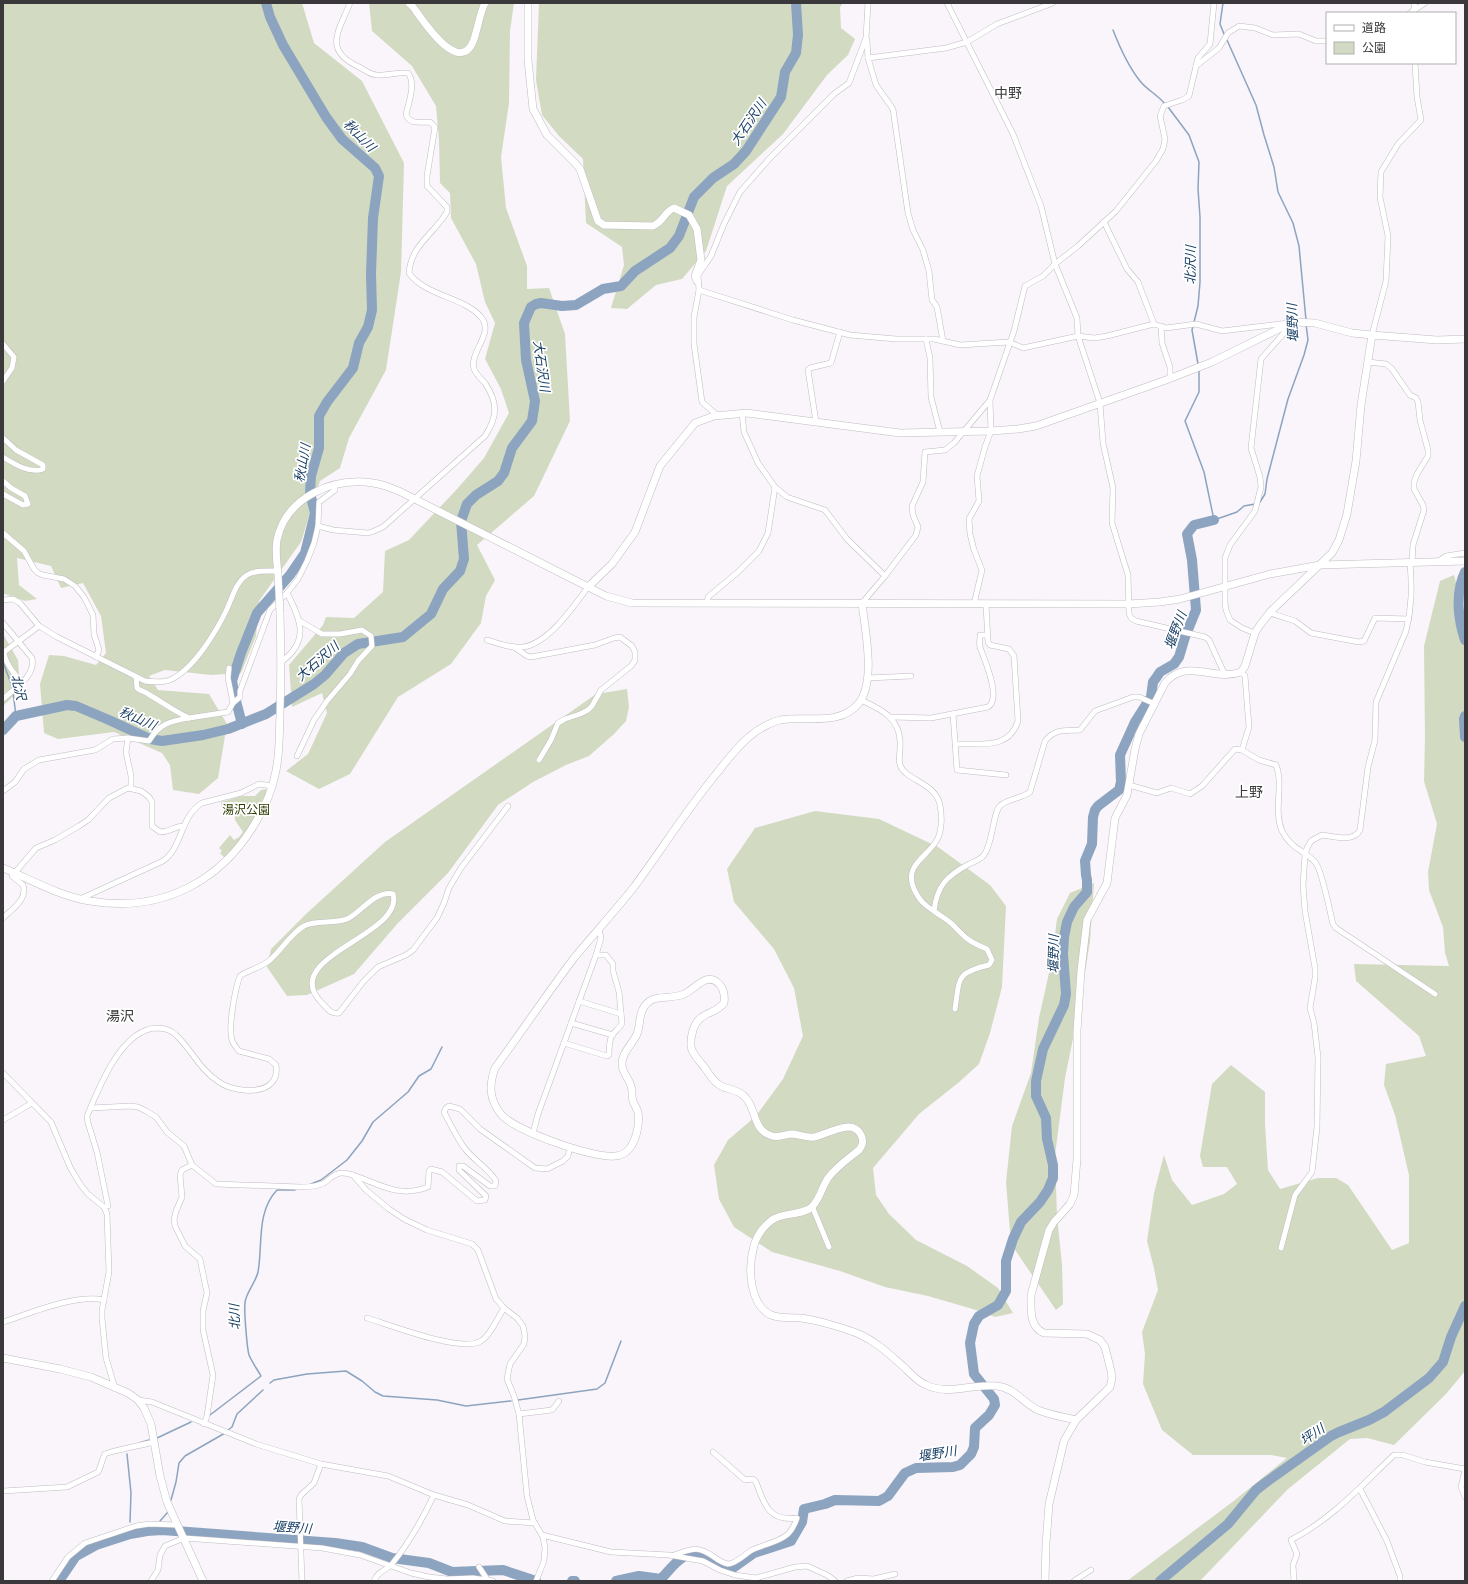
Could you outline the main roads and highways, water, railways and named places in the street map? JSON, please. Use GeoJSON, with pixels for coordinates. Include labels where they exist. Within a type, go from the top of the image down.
{"type":"FeatureCollection","features":[{"type":"Feature","properties":{"kind":"waterway","name":"秋山川"},"geometry":{"type":"LineString","coordinates":[[242,724],[232,681],[241,653],[257,613],[290,575],[305,553],[315,513],[310,493],[311,476],[319,448],[319,416],[327,402],[353,368],[359,343],[368,327],[372,310],[371,274],[373,218],[379,176],[375,168],[342,139],[326,117],[283,45],[270,17],[266,3]]}},
{"type":"Feature","properties":{"kind":"waterway","name":"大石沢川"},"geometry":{"type":"LineString","coordinates":[[3,730],[16,716],[67,705],[76,706],[150,739],[162,741],[203,735],[228,729],[266,714],[314,684],[325,675],[344,653],[358,644],[403,637],[431,614],[443,589],[460,571],[464,559],[461,521],[467,504],[476,495],[498,481],[504,473],[512,448],[532,421],[535,401],[526,360],[524,323],[531,307],[541,303],[562,306],[576,305],[603,289],[621,286],[635,271],[670,248],[679,236],[694,197],[713,178],[734,164],[746,151],[781,97],[785,72],[796,53],[798,35],[796,3]]}},
{"type":"Feature","properties":{"kind":"waterway","name":"堰野川"},"geometry":{"type":"LineString","coordinates":[[1223,3],[1220,24],[1224,34]]}},
{"type":"Feature","properties":{"kind":"waterway","name":"北沢川"},"geometry":{"type":"LineString","coordinates":[[1113,30],[1125,57],[1136,75],[1143,84],[1165,104]]}},
{"type":"Feature","properties":{"kind":"waterway","name":"堰野川"},"geometry":{"type":"LineString","coordinates":[[1227,40],[1256,105],[1274,167],[1278,192],[1293,223],[1299,246],[1306,320]]}},
{"type":"Feature","properties":{"kind":"waterway","name":"北沢川"},"geometry":{"type":"LineString","coordinates":[[1168,107],[1189,135],[1199,162],[1198,189],[1200,217],[1200,282],[1198,306],[1192,330],[1198,364]]}},
{"type":"Feature","properties":{"kind":"waterway","name":"堰野川"},"geometry":{"type":"LineString","coordinates":[[1258,503],[1265,494],[1267,479],[1288,399],[1304,355],[1308,340],[1306,324]]}},
{"type":"Feature","properties":{"kind":"waterway","name":"北沢川"},"geometry":{"type":"LineString","coordinates":[[1199,370],[1199,392],[1185,421],[1204,472],[1214,520],[1237,512],[1244,506],[1255,504]]}},
{"type":"Feature","properties":{"kind":"waterway","name":"堰野川"},"geometry":{"type":"LineString","coordinates":[[616,1581],[639,1576],[661,1579],[682,1558],[694,1554],[702,1555],[724,1566],[733,1568],[754,1553],[791,1541],[802,1522],[804,1509],[835,1500],[879,1501],[888,1496],[905,1473],[916,1468],[953,1467],[960,1465],[971,1454],[974,1447],[975,1428],[989,1415],[995,1405],[994,1399],[974,1374],[970,1343],[974,1324],[979,1316],[998,1305],[1006,1291],[1006,1261],[1013,1239],[1021,1222],[1040,1202],[1048,1190],[1053,1178],[1053,1165],[1047,1139],[1046,1118],[1036,1096],[1036,1081],[1043,1049],[1064,1005],[1066,994],[1063,954],[1064,937],[1067,922],[1074,907],[1087,892],[1085,861],[1092,844],[1093,817],[1098,806],[1119,790],[1121,782],[1120,755],[1135,722],[1151,697],[1153,682],[1160,672],[1174,664],[1179,657],[1196,610],[1192,560],[1187,534],[1194,525],[1214,520]]}},
{"type":"Feature","properties":{"kind":"waterway","name":"坪川"},"geometry":{"type":"LineString","coordinates":[[1465,572],[1459,597],[1459,615],[1465,640]]}},
{"type":"Feature","properties":{"kind":"waterway","name":"北沢"},"geometry":{"type":"LineString","coordinates":[[3,662],[13,689]]}},
{"type":"Feature","properties":{"kind":"waterway","name":"北沢"},"geometry":{"type":"LineString","coordinates":[[13,692],[16,716]]}},
{"type":"Feature","properties":{"kind":"waterway","name":"坪川"},"geometry":{"type":"LineString","coordinates":[[1465,716],[1465,737]]}},
{"type":"Feature","properties":{"kind":"waterway","name":"北川"},"geometry":{"type":"LineString","coordinates":[[311,1184],[321,1180],[347,1160],[362,1141],[373,1122],[408,1092],[419,1076],[431,1069],[442,1047]]}},
{"type":"Feature","properties":{"kind":"waterway","name":"北川"},"geometry":{"type":"LineString","coordinates":[[210,1415],[261,1376],[249,1355],[245,1321],[245,1299],[258,1272],[263,1218],[270,1199],[277,1190],[295,1190]]}},
{"type":"Feature","properties":{"kind":"waterway","name":"坪川"},"geometry":{"type":"LineString","coordinates":[[1160,1581],[1228,1524],[1256,1490],[1265,1483],[1331,1436],[1384,1412],[1429,1378],[1443,1362],[1451,1337],[1465,1306]]}},
{"type":"Feature","properties":{"kind":"waterway"},"geometry":{"type":"LineString","coordinates":[[518,1400],[597,1389],[605,1383],[621,1341]]}},
{"type":"Feature","properties":{"kind":"waterway"},"geometry":{"type":"LineString","coordinates":[[270,1383],[274,1380],[307,1374],[346,1371],[383,1396],[437,1400],[466,1406],[511,1401]]}},
{"type":"Feature","properties":{"kind":"waterway"},"geometry":{"type":"LineString","coordinates":[[228,1430],[232,1427],[237,1414],[263,1390]]}},
{"type":"Feature","properties":{"kind":"waterway","name":"北川"},"geometry":{"type":"LineString","coordinates":[[157,1438],[191,1422]]}},
{"type":"Feature","properties":{"kind":"waterway"},"geometry":{"type":"LineString","coordinates":[[171,1500],[179,1463],[185,1456],[225,1433]]}},
{"type":"Feature","properties":{"kind":"waterway","name":"北川"},"geometry":{"type":"LineString","coordinates":[[139,1443],[149,1440]]}},
{"type":"Feature","properties":{"kind":"waterway","name":"北川"},"geometry":{"type":"LineString","coordinates":[[127,1454],[131,1493],[130,1522]]}},
{"type":"Feature","properties":{"kind":"waterway"},"geometry":{"type":"LineString","coordinates":[[160,1521],[168,1512]]}},
{"type":"Feature","properties":{"kind":"waterway","name":"堰野川"},"geometry":{"type":"LineString","coordinates":[[147,1531],[151,1528]]}},
{"type":"Feature","properties":{"kind":"waterway","name":"堰野川"},"geometry":{"type":"LineString","coordinates":[[59,1581],[76,1556],[96,1545],[130,1534],[162,1530],[335,1543],[362,1547],[392,1558],[429,1563],[452,1572],[503,1570],[536,1581]]}},
{"type":"Feature","properties":{"kind":"district","name":"中野"},"geometry":{"type":"Point","coordinates":[1008,92]}},
{"type":"Feature","properties":{"kind":"district","name":"上野"},"geometry":{"type":"Point","coordinates":[1249,791]}},
{"type":"Feature","properties":{"kind":"district","name":"湯沢"},"geometry":{"type":"Point","coordinates":[120,1015]}},
{"type":"Feature","properties":{"kind":"park label","name":"湯沢公園"},"geometry":{"type":"Point","coordinates":[246,809]}}]}
